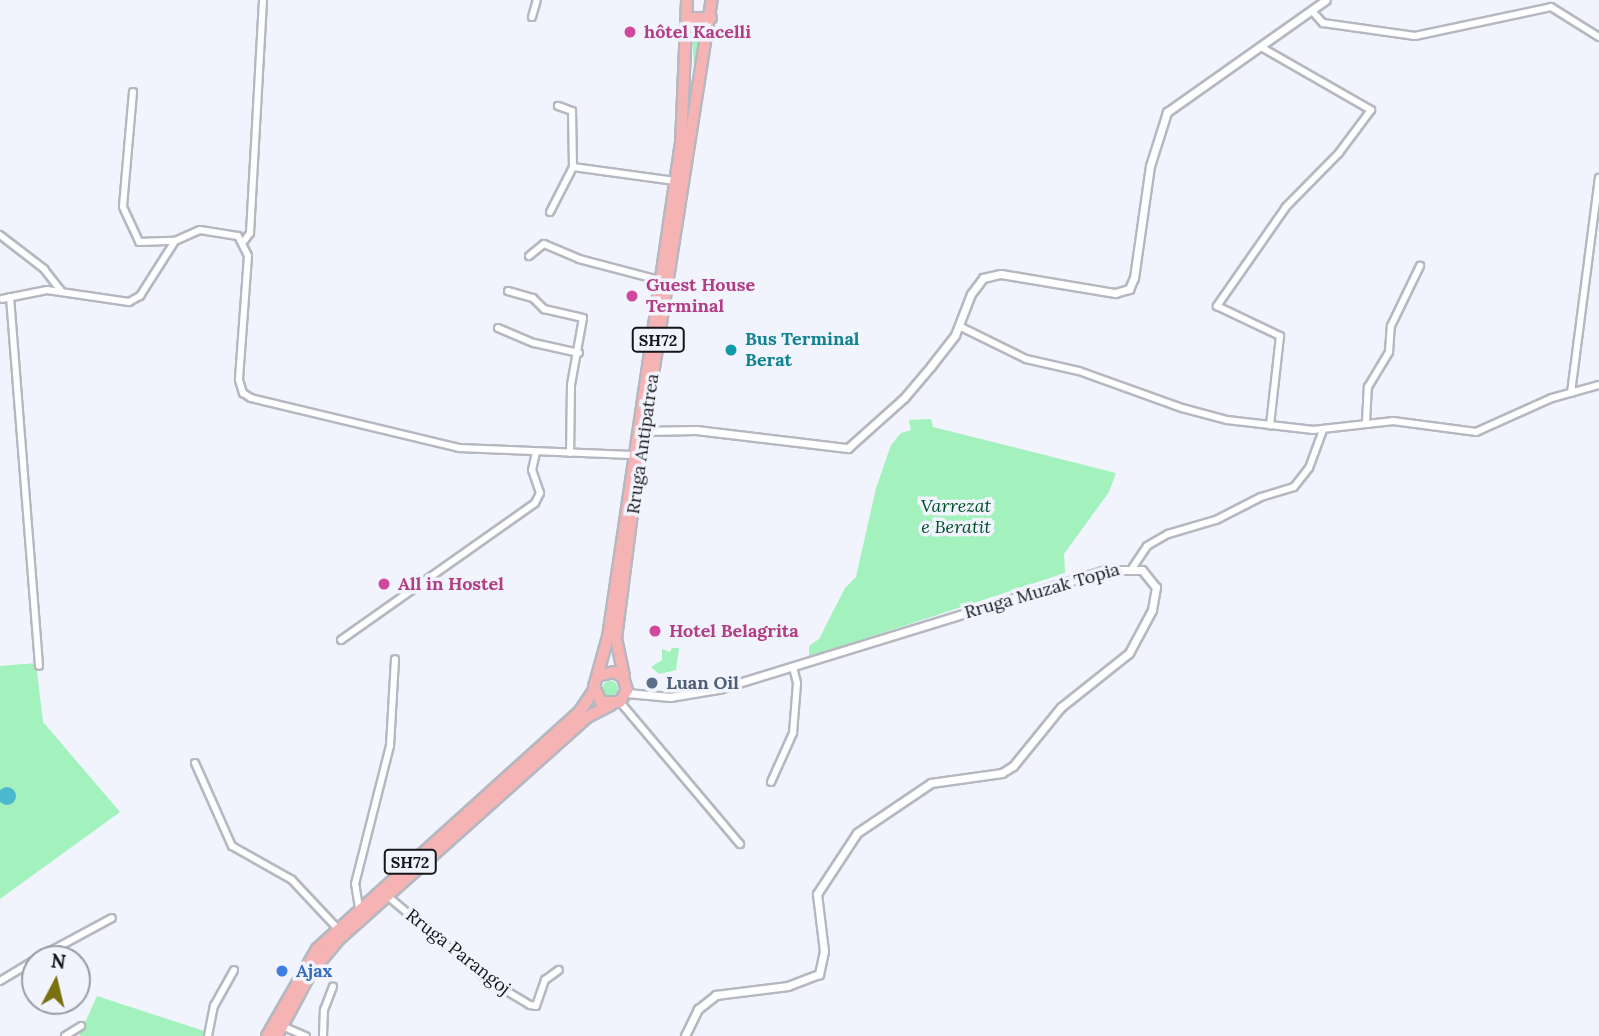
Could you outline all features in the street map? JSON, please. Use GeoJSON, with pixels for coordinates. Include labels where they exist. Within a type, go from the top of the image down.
{"type":"FeatureCollection","features":[{"type":"Feature","properties":{"kind":"main road","name":"Rruga Antipatrea"},"geometry":{"type":"LineString","coordinates":[[663,281],[675,181],[685,145],[687,0]]}},
{"type":"Feature","properties":{"kind":"main road","name":"Rruga Antipatrea"},"geometry":{"type":"LineString","coordinates":[[276,1036],[322,957],[383,892],[580,710],[601,675],[624,554],[640,431],[685,145],[711,18],[712,0]]}},
{"type":"Feature","properties":{"kind":"main road"},"geometry":{"type":"LineString","coordinates":[[687,18],[711,18]]}},
{"type":"Feature","properties":{"kind":"main road","name":"Rruga Antipatrea"},"geometry":{"type":"LineString","coordinates":[[267,1036],[306,964],[359,908],[383,892],[587,717],[619,700],[625,680],[616,651],[632,455],[640,431]]}},
{"type":"Feature","properties":{"kind":"main road"},"geometry":{"type":"LineString","coordinates":[[601,675],[614,672],[625,680]]}},
{"type":"Feature","properties":{"kind":"main road"},"geometry":{"type":"LineString","coordinates":[[594,690],[598,699],[619,700]]}},
{"type":"Feature","properties":{"kind":"street"},"geometry":{"type":"LineString","coordinates":[[244,241],[250,233],[263,0]]}},
{"type":"Feature","properties":{"kind":"street"},"geometry":{"type":"LineString","coordinates":[[532,17],[537,0]]}},
{"type":"Feature","properties":{"kind":"street"},"geometry":{"type":"LineString","coordinates":[[640,431],[696,430],[848,448],[904,398],[959,326],[971,294],[991,275],[1115,293],[1129,289],[1162,121],[1167,112],[1313,12],[1326,0]]}},
{"type":"Feature","properties":{"kind":"street"},"geometry":{"type":"LineString","coordinates":[[1313,12],[1323,23],[1415,36],[1551,7],[1599,37]]}},
{"type":"Feature","properties":{"kind":"street"},"geometry":{"type":"LineString","coordinates":[[1261,47],[1371,110],[1346,144],[1286,207],[1217,306],[1280,335],[1270,425]]}},
{"type":"Feature","properties":{"kind":"street"},"geometry":{"type":"LineString","coordinates":[[133,92],[123,196],[125,217],[139,242],[160,245],[200,230],[244,241]]}},
{"type":"Feature","properties":{"kind":"street"},"geometry":{"type":"LineString","coordinates":[[550,212],[573,167],[572,110],[558,106]]}},
{"type":"Feature","properties":{"kind":"street"},"geometry":{"type":"LineString","coordinates":[[573,167],[675,181]]}},
{"type":"Feature","properties":{"kind":"street"},"geometry":{"type":"LineString","coordinates":[[1571,393],[1599,178]]}},
{"type":"Feature","properties":{"kind":"street"},"geometry":{"type":"LineString","coordinates":[[0,235],[44,269],[61,291]]}},
{"type":"Feature","properties":{"kind":"street"},"geometry":{"type":"LineString","coordinates":[[2,299],[61,291],[91,299],[129,302],[140,296],[175,241]]}},
{"type":"Feature","properties":{"kind":"street"},"geometry":{"type":"LineString","coordinates":[[244,241],[248,256],[239,380],[243,393],[459,448],[632,455]]}},
{"type":"Feature","properties":{"kind":"street"},"geometry":{"type":"LineString","coordinates":[[529,256],[544,244],[579,259],[663,281]]}},
{"type":"Feature","properties":{"kind":"street"},"geometry":{"type":"LineString","coordinates":[[1366,422],[1368,387],[1389,352],[1391,326],[1420,266]]}},
{"type":"Feature","properties":{"kind":"street"},"geometry":{"type":"LineString","coordinates":[[508,291],[533,298],[544,309],[583,318],[579,353],[571,385],[570,453]]}},
{"type":"Feature","properties":{"kind":"street"},"geometry":{"type":"LineString","coordinates":[[10,297],[39,666]]}},
{"type":"Feature","properties":{"kind":"street"},"geometry":{"type":"LineString","coordinates":[[959,326],[1029,360],[1079,371],[1218,418],[1323,430],[1366,422],[1407,422],[1471,433],[1571,393],[1599,385]]}},
{"type":"Feature","properties":{"kind":"street"},"geometry":{"type":"LineString","coordinates":[[498,328],[534,343],[579,353]]}},
{"type":"Feature","properties":{"kind":"street"},"geometry":{"type":"LineString","coordinates":[[1133,567],[1147,546],[1168,534],[1216,520],[1261,497],[1294,487],[1309,468],[1323,430]]}},
{"type":"Feature","properties":{"kind":"street"},"geometry":{"type":"LineString","coordinates":[[341,640],[535,503],[540,493],[531,464],[536,453]]}},
{"type":"Feature","properties":{"kind":"street","name":"Rruga Muzak Topia"},"geometry":{"type":"LineString","coordinates":[[619,700],[719,689],[1072,579],[1133,567],[1149,574],[1156,587],[1152,610],[1129,653],[1060,707],[1002,774],[931,783],[857,833],[817,894],[824,951],[819,974],[788,986],[716,995],[698,1009],[685,1036]]}},
{"type":"Feature","properties":{"kind":"street"},"geometry":{"type":"LineString","coordinates":[[359,908],[355,884],[390,746],[395,659]]}},
{"type":"Feature","properties":{"kind":"street"},"geometry":{"type":"LineString","coordinates":[[771,782],[793,733],[797,683],[793,667]]}},
{"type":"Feature","properties":{"kind":"street"},"geometry":{"type":"LineString","coordinates":[[619,700],[740,844]]}},
{"type":"Feature","properties":{"kind":"street"},"geometry":{"type":"LineString","coordinates":[[195,763],[232,846],[292,880],[324,910],[337,929]]}},
{"type":"Feature","properties":{"kind":"street","name":"Rruga Parangoj"},"geometry":{"type":"LineString","coordinates":[[383,892],[485,978],[530,1005],[536,1006],[545,980],[555,978],[559,970]]}},
{"type":"Feature","properties":{"kind":"street"},"geometry":{"type":"LineString","coordinates":[[62,945],[112,918]]}},
{"type":"Feature","properties":{"kind":"street"},"geometry":{"type":"LineString","coordinates":[[0,981],[21,968]]}},
{"type":"Feature","properties":{"kind":"street"},"geometry":{"type":"LineString","coordinates":[[208,1036],[214,1006],[234,970]]}},
{"type":"Feature","properties":{"kind":"street"},"geometry":{"type":"LineString","coordinates":[[323,1036],[324,1010],[333,986]]}},
{"type":"Feature","properties":{"kind":"street"},"geometry":{"type":"LineString","coordinates":[[65,1036],[81,1026]]}},
{"type":"Feature","properties":{"kind":"street"},"geometry":{"type":"LineString","coordinates":[[282,1026],[306,1036]]}},
{"type":"Feature","properties":{"kind":"green space"},"geometry":{"type":"Polygon","coordinates":[[[697,33],[699,37],[694,68],[692,35],[697,33]]]}},
{"type":"Feature","properties":{"kind":"green space","name":"Varrezat e Beratit"},"geometry":{"type":"Polygon","coordinates":[[[931,419],[933,427],[1116,473],[1109,492],[1064,554],[1065,573],[809,657],[809,646],[819,639],[845,588],[856,577],[876,488],[891,445],[901,433],[911,430],[909,420],[931,419]]]}},
{"type":"Feature","properties":{"kind":"green space"},"geometry":{"type":"Polygon","coordinates":[[[672,648],[679,648],[676,670],[659,674],[651,667],[662,660],[662,649],[670,652],[672,648]]]}},
{"type":"Feature","properties":{"kind":"green space"},"geometry":{"type":"Polygon","coordinates":[[[36,663],[43,722],[120,812],[0,899],[0,666],[36,663]]]}},
{"type":"Feature","properties":{"kind":"green space"},"geometry":{"type":"Polygon","coordinates":[[[610,681],[616,683],[616,695],[610,697],[604,695],[602,689],[604,683],[610,681]]]}},
{"type":"Feature","properties":{"kind":"green space"},"geometry":{"type":"Polygon","coordinates":[[[97,996],[204,1031],[203,1036],[79,1036],[88,1015],[91,1015],[97,996]]]}},
{"type":"Feature","properties":{"kind":"water"},"geometry":{"type":"Polygon","coordinates":[[[7,787],[13,790],[16,796],[13,802],[7,805],[1,802],[-2,796],[1,790],[7,787]]]}},
{"type":"Feature","properties":{"kind":"place","name":"hôtel Kacelli"},"geometry":{"type":"Point","coordinates":[630,32]}},
{"type":"Feature","properties":{"kind":"place","name":"Guest House Terminal"},"geometry":{"type":"Point","coordinates":[632,296]}},
{"type":"Feature","properties":{"kind":"place","name":"Bus Terminal Berat"},"geometry":{"type":"Point","coordinates":[731,350]}},
{"type":"Feature","properties":{"kind":"place","name":"All in Hostel"},"geometry":{"type":"Point","coordinates":[384,584]}},
{"type":"Feature","properties":{"kind":"place","name":"Hotel Belagrita"},"geometry":{"type":"Point","coordinates":[655,631]}},
{"type":"Feature","properties":{"kind":"place","name":"Luan Oil"},"geometry":{"type":"Point","coordinates":[652,683]}},
{"type":"Feature","properties":{"kind":"place","name":"Ajax"},"geometry":{"type":"Point","coordinates":[282,971]}}]}
